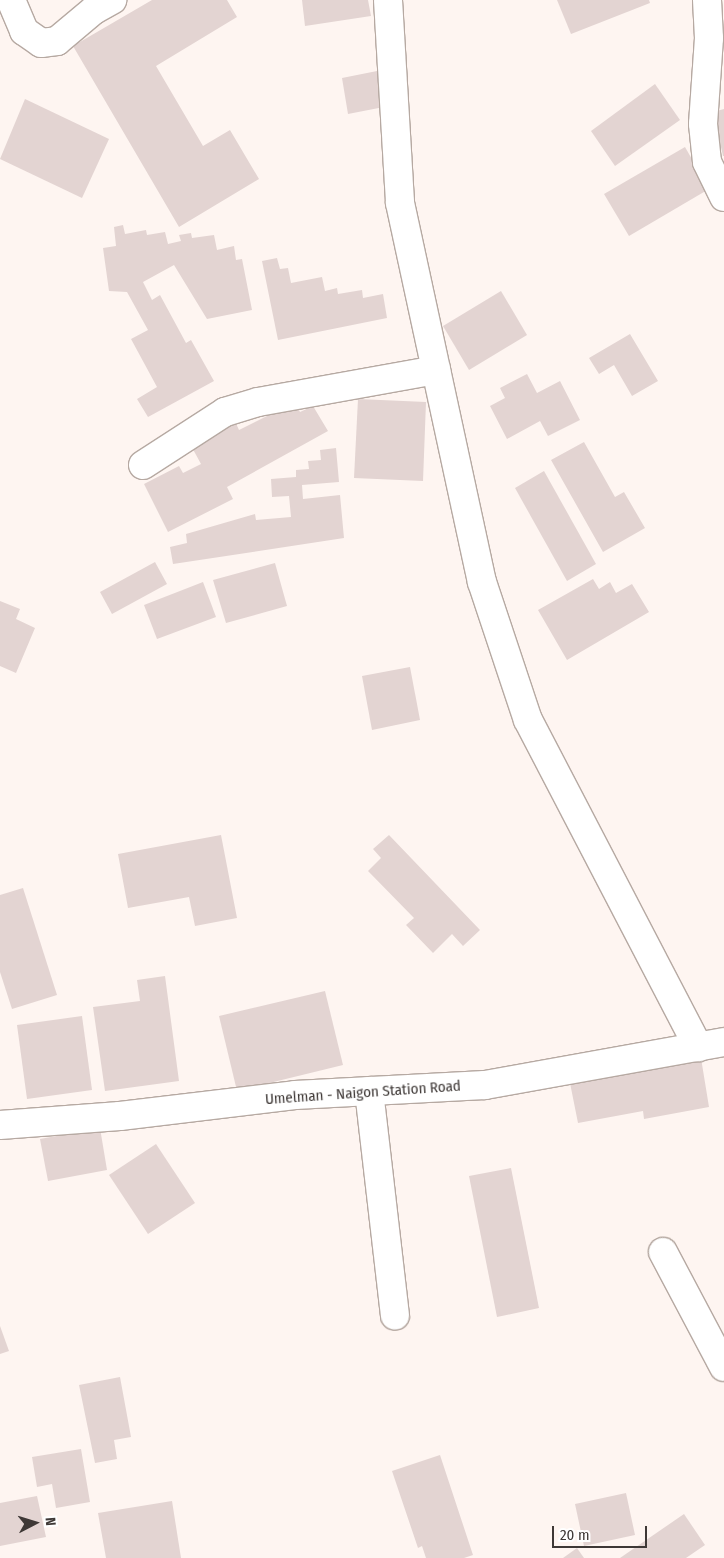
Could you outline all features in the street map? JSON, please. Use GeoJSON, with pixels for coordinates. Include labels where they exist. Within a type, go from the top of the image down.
{"type":"FeatureCollection","features":[{"type":"Feature","properties":{"kind":"street"},"geometry":{"type":"LineString","coordinates":[[12,0],[24,31],[41,43],[57,41],[94,10],[112,0]]}},
{"type":"Feature","properties":{"kind":"street"},"geometry":{"type":"LineString","coordinates":[[388,0],[400,203],[482,582],[528,720],[698,1047]]}},
{"type":"Feature","properties":{"kind":"street"},"geometry":{"type":"LineString","coordinates":[[707,0],[709,38],[703,124],[707,162],[724,197]]}},
{"type":"Feature","properties":{"kind":"street"},"geometry":{"type":"LineString","coordinates":[[143,465],[226,412],[258,402],[436,370]]}},
{"type":"Feature","properties":{"kind":"street","name":"Umelman - Naigon Station Road"},"geometry":{"type":"LineString","coordinates":[[0,1125],[120,1116],[295,1095],[485,1085],[724,1042]]}},
{"type":"Feature","properties":{"kind":"street"},"geometry":{"type":"LineString","coordinates":[[369,1091],[394,1315]]}},
{"type":"Feature","properties":{"kind":"street"},"geometry":{"type":"LineString","coordinates":[[663,1252],[724,1367]]}},
{"type":"Feature","properties":{"kind":"building"},"geometry":{"type":"Polygon","coordinates":[[[152,0],[227,0],[237,17],[156,66],[203,146],[230,130],[259,179],[179,227],[73,46],[152,0]]]}},
{"type":"Feature","properties":{"kind":"building"},"geometry":{"type":"Polygon","coordinates":[[[302,0],[368,0],[371,16],[305,26],[302,0]]]}},
{"type":"Feature","properties":{"kind":"building"},"geometry":{"type":"Polygon","coordinates":[[[557,0],[649,0],[650,3],[571,34],[557,0]]]}},
{"type":"Feature","properties":{"kind":"building"},"geometry":{"type":"Polygon","coordinates":[[[382,70],[389,106],[348,114],[342,78],[382,70]]]}},
{"type":"Feature","properties":{"kind":"building"},"geometry":{"type":"Polygon","coordinates":[[[655,84],[680,120],[615,166],[591,131],[655,84]]]}},
{"type":"Feature","properties":{"kind":"building"},"geometry":{"type":"Polygon","coordinates":[[[25,99],[109,139],[82,198],[0,159],[25,99]]]}},
{"type":"Feature","properties":{"kind":"building"},"geometry":{"type":"Polygon","coordinates":[[[724,109],[724,156],[723,156],[713,112],[724,109]]]}},
{"type":"Feature","properties":{"kind":"building"},"geometry":{"type":"Polygon","coordinates":[[[685,147],[709,189],[629,236],[604,194],[685,147]]]}},
{"type":"Feature","properties":{"kind":"building"},"geometry":{"type":"Polygon","coordinates":[[[123,225],[125,234],[146,230],[147,235],[165,232],[168,244],[181,241],[179,235],[191,233],[192,238],[214,235],[217,250],[234,246],[236,260],[242,259],[252,310],[207,319],[174,265],[143,282],[152,300],[160,295],[186,343],[191,340],[214,381],[148,417],[137,399],[157,387],[131,339],[148,330],[127,292],[109,291],[103,248],[116,246],[114,227],[123,225]]]}},
{"type":"Feature","properties":{"kind":"building"},"geometry":{"type":"Polygon","coordinates":[[[277,258],[280,269],[288,268],[291,283],[322,277],[325,291],[337,288],[338,294],[362,290],[363,298],[383,294],[387,318],[278,340],[262,261],[277,258]]]}},
{"type":"Feature","properties":{"kind":"building"},"geometry":{"type":"Polygon","coordinates":[[[501,291],[527,335],[469,370],[443,326],[501,291]]]}},
{"type":"Feature","properties":{"kind":"building"},"geometry":{"type":"Polygon","coordinates":[[[630,334],[658,381],[632,396],[614,365],[599,374],[589,358],[630,334]]]}},
{"type":"Feature","properties":{"kind":"building"},"geometry":{"type":"Polygon","coordinates":[[[527,374],[537,393],[560,381],[580,420],[548,436],[540,421],[507,439],[490,406],[505,398],[500,388],[527,374]]]}},
{"type":"Feature","properties":{"kind":"building"},"geometry":{"type":"Polygon","coordinates":[[[358,399],[426,402],[423,481],[354,478],[358,399]]]}},
{"type":"Feature","properties":{"kind":"building"},"geometry":{"type":"Polygon","coordinates":[[[295,402],[300,412],[313,406],[328,431],[227,487],[233,499],[168,532],[144,484],[179,466],[183,473],[201,464],[189,442],[234,419],[239,430],[295,402]]]}},
{"type":"Feature","properties":{"kind":"building"},"geometry":{"type":"Polygon","coordinates":[[[584,442],[615,497],[624,492],[645,528],[603,552],[551,460],[584,442]]]}},
{"type":"Feature","properties":{"kind":"building"},"geometry":{"type":"Polygon","coordinates":[[[336,448],[339,482],[302,485],[303,499],[340,495],[344,538],[173,564],[170,547],[187,543],[186,534],[255,514],[256,520],[291,517],[289,496],[272,497],[271,479],[296,477],[296,470],[309,469],[308,461],[321,460],[320,450],[336,448]]]}},
{"type":"Feature","properties":{"kind":"building"},"geometry":{"type":"Polygon","coordinates":[[[544,471],[596,564],[567,581],[515,488],[544,471]]]}},
{"type":"Feature","properties":{"kind":"building"},"geometry":{"type":"Polygon","coordinates":[[[155,562],[167,584],[112,614],[100,592],[155,562]]]}},
{"type":"Feature","properties":{"kind":"building"},"geometry":{"type":"Polygon","coordinates":[[[275,563],[287,606],[226,623],[213,580],[275,563]]]}},
{"type":"Feature","properties":{"kind":"building"},"geometry":{"type":"Polygon","coordinates":[[[593,579],[599,589],[610,582],[616,593],[632,584],[649,612],[567,660],[538,610],[593,579]]]}},
{"type":"Feature","properties":{"kind":"building"},"geometry":{"type":"Polygon","coordinates":[[[203,582],[216,617],[157,639],[144,605],[203,582]]]}},
{"type":"Feature","properties":{"kind":"building"},"geometry":{"type":"Polygon","coordinates":[[[0,601],[20,609],[16,619],[35,628],[16,673],[0,666],[0,601]]]}},
{"type":"Feature","properties":{"kind":"building"},"geometry":{"type":"Polygon","coordinates":[[[410,667],[420,720],[372,730],[362,676],[410,667]]]}},
{"type":"Feature","properties":{"kind":"building"},"geometry":{"type":"Polygon","coordinates":[[[221,835],[237,918],[195,926],[189,897],[128,908],[118,854],[221,835]]]}},
{"type":"Feature","properties":{"kind":"building"},"geometry":{"type":"Polygon","coordinates":[[[389,835],[480,930],[463,946],[452,934],[433,953],[406,925],[414,918],[368,871],[381,858],[373,849],[389,835]]]}},
{"type":"Feature","properties":{"kind":"building"},"geometry":{"type":"Polygon","coordinates":[[[23,888],[57,995],[12,1009],[0,972],[0,895],[23,888]]]}},
{"type":"Feature","properties":{"kind":"building"},"geometry":{"type":"Polygon","coordinates":[[[165,976],[179,1081],[105,1091],[93,1007],[140,1001],[137,980],[165,976]]]}},
{"type":"Feature","properties":{"kind":"building"},"geometry":{"type":"Polygon","coordinates":[[[325,991],[343,1065],[237,1091],[219,1016],[325,991]]]}},
{"type":"Feature","properties":{"kind":"building"},"geometry":{"type":"Polygon","coordinates":[[[82,1016],[92,1090],[27,1099],[17,1025],[82,1016]]]}},
{"type":"Feature","properties":{"kind":"building"},"geometry":{"type":"Polygon","coordinates":[[[701,1058],[709,1107],[644,1119],[643,1111],[578,1123],[570,1083],[701,1058]]]}},
{"type":"Feature","properties":{"kind":"building"},"geometry":{"type":"Polygon","coordinates":[[[100,1128],[107,1170],[48,1181],[40,1139],[100,1128]]]}},
{"type":"Feature","properties":{"kind":"building"},"geometry":{"type":"Polygon","coordinates":[[[156,1144],[195,1203],[148,1234],[109,1175],[156,1144]]]}},
{"type":"Feature","properties":{"kind":"building"},"geometry":{"type":"Polygon","coordinates":[[[511,1168],[539,1308],[497,1317],[469,1176],[511,1168]]]}},
{"type":"Feature","properties":{"kind":"building"},"geometry":{"type":"Polygon","coordinates":[[[0,1326],[9,1351],[0,1354],[0,1326]]]}},
{"type":"Feature","properties":{"kind":"building"},"geometry":{"type":"Polygon","coordinates":[[[120,1377],[131,1437],[114,1440],[117,1459],[95,1463],[79,1385],[120,1377]]]}},
{"type":"Feature","properties":{"kind":"building"},"geometry":{"type":"Polygon","coordinates":[[[81,1449],[90,1502],[56,1508],[52,1484],[37,1487],[32,1457],[81,1449]]]}},
{"type":"Feature","properties":{"kind":"building"},"geometry":{"type":"Polygon","coordinates":[[[440,1455],[473,1555],[464,1558],[426,1558],[422,1546],[418,1548],[392,1471],[440,1455]]]}},
{"type":"Feature","properties":{"kind":"building"},"geometry":{"type":"Polygon","coordinates":[[[626,1493],[635,1535],[584,1546],[575,1504],[626,1493]]]}},
{"type":"Feature","properties":{"kind":"building"},"geometry":{"type":"Polygon","coordinates":[[[37,1496],[46,1537],[0,1546],[0,1503],[37,1496]]]}},
{"type":"Feature","properties":{"kind":"building"},"geometry":{"type":"Polygon","coordinates":[[[172,1501],[181,1558],[106,1558],[98,1513],[172,1501]]]}},
{"type":"Feature","properties":{"kind":"building"},"geometry":{"type":"Polygon","coordinates":[[[684,1514],[705,1545],[686,1558],[620,1558],[684,1514]]]}},
{"type":"Feature","properties":{"kind":"building"},"geometry":{"type":"Polygon","coordinates":[[[577,1548],[584,1558],[563,1558],[577,1548]]]}}]}
